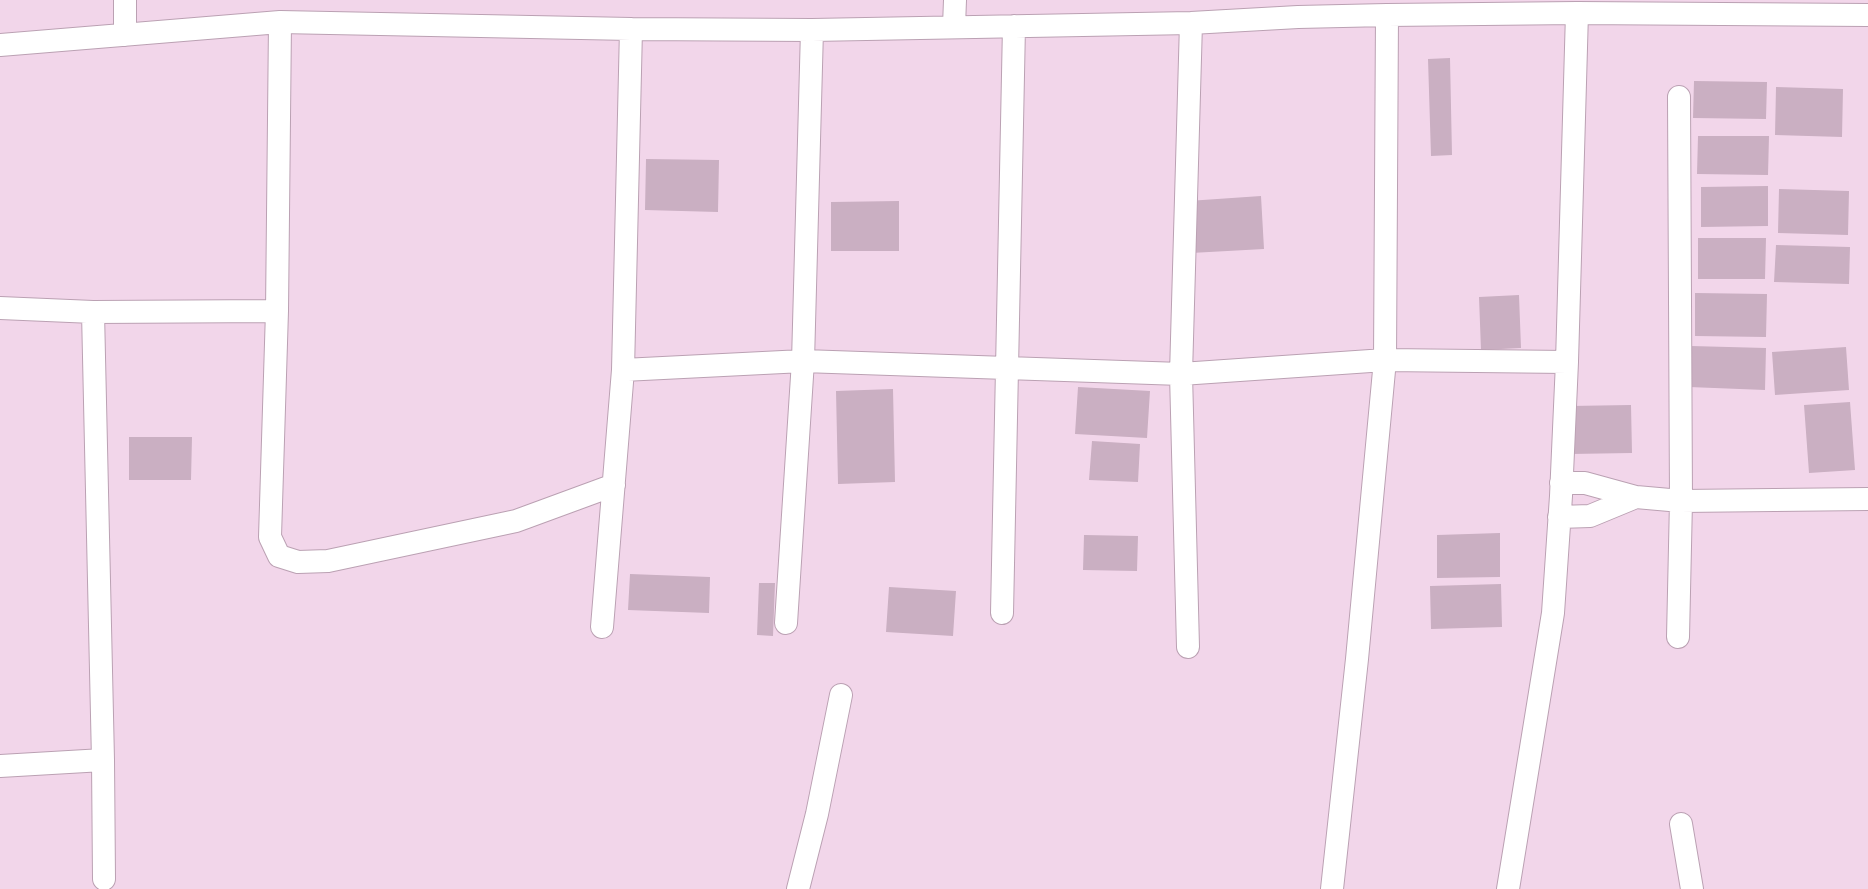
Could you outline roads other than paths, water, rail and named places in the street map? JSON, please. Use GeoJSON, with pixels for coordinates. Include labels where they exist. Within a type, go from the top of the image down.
{"type":"FeatureCollection","features":[{"type":"Feature","properties":{"kind":"street"},"geometry":{"type":"LineString","coordinates":[[125,0],[125,35]]}},
{"type":"Feature","properties":{"kind":"street"},"geometry":{"type":"LineString","coordinates":[[954,26],[955,0]]}},
{"type":"Feature","properties":{"kind":"street"},"geometry":{"type":"LineString","coordinates":[[0,45],[280,22],[631,29],[812,30],[954,26],[1191,23],[1299,8],[1387,15],[1577,13],[1612,7],[1826,7],[1868,14]]}},
{"type":"Feature","properties":{"kind":"street"},"geometry":{"type":"LineString","coordinates":[[1508,889],[1553,613],[1567,362],[1577,13]]}},
{"type":"Feature","properties":{"kind":"street"},"geometry":{"type":"LineString","coordinates":[[1332,889],[1357,659],[1385,360],[1387,15]]}},
{"type":"Feature","properties":{"kind":"street"},"geometry":{"type":"LineString","coordinates":[[280,22],[277,311],[270,537],[278,556],[298,562],[328,561],[516,521],[614,485]]}},
{"type":"Feature","properties":{"kind":"street"},"geometry":{"type":"LineString","coordinates":[[1188,647],[1181,374],[1191,23]]}},
{"type":"Feature","properties":{"kind":"street"},"geometry":{"type":"LineString","coordinates":[[1002,613],[1014,26]]}},
{"type":"Feature","properties":{"kind":"street"},"geometry":{"type":"LineString","coordinates":[[602,627],[623,370],[631,29]]}},
{"type":"Feature","properties":{"kind":"street"},"geometry":{"type":"LineString","coordinates":[[786,623],[803,361],[812,30]]}},
{"type":"Feature","properties":{"kind":"street"},"geometry":{"type":"LineString","coordinates":[[1678,637],[1681,501],[1679,97]]}},
{"type":"Feature","properties":{"kind":"street"},"geometry":{"type":"LineString","coordinates":[[0,308],[93,312],[277,311]]}},
{"type":"Feature","properties":{"kind":"street"},"geometry":{"type":"LineString","coordinates":[[93,312],[103,760],[104,879]]}},
{"type":"Feature","properties":{"kind":"street"},"geometry":{"type":"LineString","coordinates":[[623,370],[803,361],[1181,374],[1385,360],[1567,362]]}},
{"type":"Feature","properties":{"kind":"street"},"geometry":{"type":"LineString","coordinates":[[1561,483],[1585,483],[1636,497],[1681,501],[1868,499]]}},
{"type":"Feature","properties":{"kind":"street"},"geometry":{"type":"LineString","coordinates":[[1559,517],[1590,516],[1636,497]]}},
{"type":"Feature","properties":{"kind":"street"},"geometry":{"type":"LineString","coordinates":[[798,889],[817,814],[841,695]]}},
{"type":"Feature","properties":{"kind":"street"},"geometry":{"type":"LineString","coordinates":[[0,766],[103,760]]}},
{"type":"Feature","properties":{"kind":"street"},"geometry":{"type":"LineString","coordinates":[[1681,824],[1692,889]]}}]}
